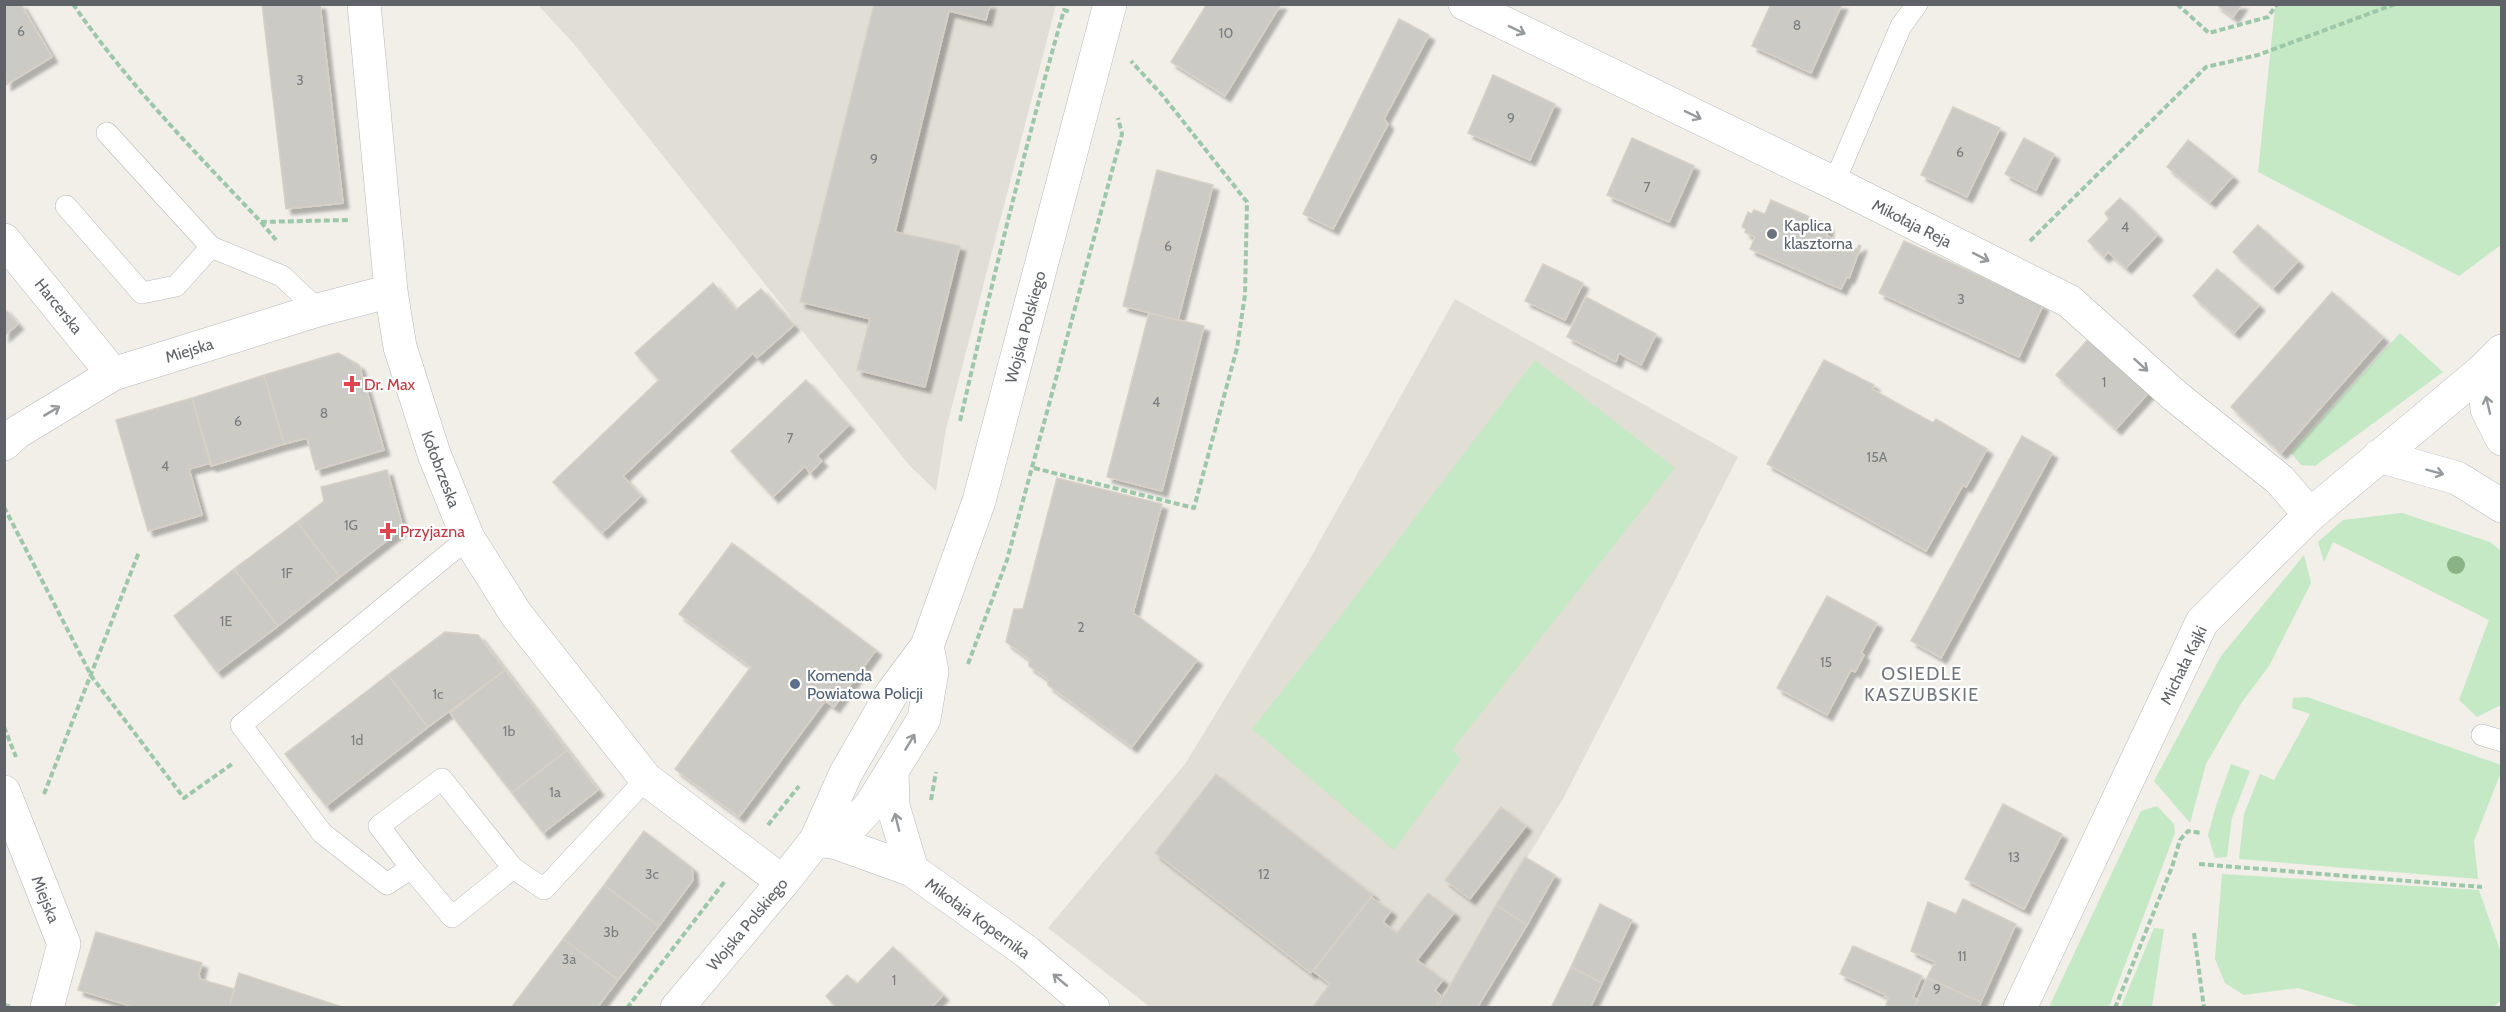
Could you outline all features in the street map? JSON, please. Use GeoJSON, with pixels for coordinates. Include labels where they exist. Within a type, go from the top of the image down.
{"type":"FeatureCollection","features":[{"type":"Feature","properties":{"kind":"street","name":"Kołobrzeska"},"geometry":{"type":"LineString","coordinates":[[364,4],[391,291],[400,347],[434,454],[468,538],[516,614],[646,779],[783,882]]}},
{"type":"Feature","properties":{"kind":"street","name":"Wojska Polskiego"},"geometry":{"type":"LineString","coordinates":[[677,1008],[816,840],[846,773],[892,693],[927,646],[979,501],[1110,4]]}},
{"type":"Feature","properties":{"kind":"street","name":"Mikołaja Reja"},"geometry":{"type":"LineString","coordinates":[[1465,4],[1834,183],[2069,301],[2174,395],[2280,480],[2310,515]]}},
{"type":"Feature","properties":{"kind":"street","name":"Harcerska"},"geometry":{"type":"LineString","coordinates":[[4,240],[113,374]]}},
{"type":"Feature","properties":{"kind":"street","name":"Miejska"},"geometry":{"type":"LineString","coordinates":[[4,444],[16,433],[113,374],[318,310],[391,291]]}},
{"type":"Feature","properties":{"kind":"street","name":"Michała Kajki"},"geometry":{"type":"LineString","coordinates":[[2020,1008],[2202,622],[2310,515],[2492,360]]}},
{"type":"Feature","properties":{"kind":"street"},"geometry":{"type":"LineString","coordinates":[[2492,360],[2487,409],[2502,439]]}},
{"type":"Feature","properties":{"kind":"street"},"geometry":{"type":"LineString","coordinates":[[2379,456],[2457,478],[2502,506]]}},
{"type":"Feature","properties":{"kind":"street","name":"Wojska Polskiego"},"geometry":{"type":"LineString","coordinates":[[816,840],[845,833],[871,805],[924,719],[932,671],[927,646]]}},
{"type":"Feature","properties":{"kind":"street","name":"Mikołaja Kopernika"},"geometry":{"type":"LineString","coordinates":[[892,772],[893,806],[912,870],[1027,952],[1093,1008]]}},
{"type":"Feature","properties":{"kind":"street","name":"Miejska"},"geometry":{"type":"LineString","coordinates":[[4,792],[64,944],[47,1008]]}},
{"type":"Feature","properties":{"kind":"street"},"geometry":{"type":"LineString","coordinates":[[816,840],[837,843],[912,870]]}},
{"type":"Feature","properties":{"kind":"lane"},"geometry":{"type":"LineString","coordinates":[[1834,183],[1901,26],[1917,4]]}},
{"type":"Feature","properties":{"kind":"lane"},"geometry":{"type":"LineString","coordinates":[[107,133],[211,247],[282,276],[318,310]]}},
{"type":"Feature","properties":{"kind":"lane"},"geometry":{"type":"LineString","coordinates":[[66,206],[142,293],[176,286],[211,247]]}},
{"type":"Feature","properties":{"kind":"lane"},"geometry":{"type":"LineString","coordinates":[[411,868],[387,884],[322,833],[241,725],[468,538]]}},
{"type":"Feature","properties":{"kind":"lane"},"geometry":{"type":"LineString","coordinates":[[513,868],[452,917],[379,826],[442,779],[513,868],[544,889],[646,779]]}},
{"type":"Feature","properties":{"kind":"path"},"geometry":{"type":"LineString","coordinates":[[73,4],[97,39],[203,161],[284,248]]}},
{"type":"Feature","properties":{"kind":"path"},"geometry":{"type":"LineString","coordinates":[[1064,10],[1066,4]]}},
{"type":"Feature","properties":{"kind":"path"},"geometry":{"type":"LineString","coordinates":[[2177,4],[2209,33],[2268,17],[2277,4]]}},
{"type":"Feature","properties":{"kind":"path"},"geometry":{"type":"LineString","coordinates":[[2027,244],[2206,67],[2258,55],[2395,4]]}},
{"type":"Feature","properties":{"kind":"path"},"geometry":{"type":"LineString","coordinates":[[1034,468],[1194,508],[1237,348],[1245,295],[1247,202],[1146,75],[1126,56]]}},
{"type":"Feature","properties":{"kind":"path"},"geometry":{"type":"LineString","coordinates":[[261,222],[351,220]]}},
{"type":"Feature","properties":{"kind":"path"},"geometry":{"type":"LineString","coordinates":[[4,507],[92,677],[184,798],[257,747]]}},
{"type":"Feature","properties":{"kind":"path"},"geometry":{"type":"LineString","coordinates":[[42,801],[139,552]]}},
{"type":"Feature","properties":{"kind":"path"},"geometry":{"type":"LineString","coordinates":[[2115,1008],[2172,867],[2180,840],[2188,831],[2202,833]]}},
{"type":"Feature","properties":{"kind":"path"},"geometry":{"type":"LineString","coordinates":[[2199,864],[2482,887]]}},
{"type":"Feature","properties":{"kind":"path"},"geometry":{"type":"LineString","coordinates":[[627,1008],[726,879]]}},
{"type":"Feature","properties":{"kind":"path"},"geometry":{"type":"LineString","coordinates":[[2193,933],[2204,1008]]}},
{"type":"Feature","properties":{"kind":"shaded area"},"geometry":{"type":"Polygon","coordinates":[[[538,5],[1056,5],[946,429],[936,491],[909,465],[574,44],[538,5]]]}},
{"type":"Feature","properties":{"kind":"shaded area"},"geometry":{"type":"Polygon","coordinates":[[[1455,299],[1738,457],[1564,797],[1436,1007],[1150,1007],[1048,928],[1185,764],[1307,564],[1455,299]]]}},
{"type":"Feature","properties":{"kind":"green space"},"geometry":{"type":"Polygon","coordinates":[[[2279,4],[2501,5],[2501,245],[2459,276],[2258,172],[2275,7],[2279,4]]]}},
{"type":"Feature","properties":{"kind":"green space"},"geometry":{"type":"Polygon","coordinates":[[[2400,333],[2443,372],[2315,466],[2301,465],[2291,453],[2400,333]]]}},
{"type":"Feature","properties":{"kind":"green space"},"geometry":{"type":"Polygon","coordinates":[[[1535,360],[1675,468],[1452,750],[1461,759],[1394,850],[1252,729],[1535,360]]]}},
{"type":"Feature","properties":{"kind":"green space"},"geometry":{"type":"Polygon","coordinates":[[[2402,513],[2490,542],[2501,551],[2501,705],[2477,717],[2459,700],[2489,620],[2333,542],[2324,562],[2318,542],[2343,520],[2402,513]]]}},
{"type":"Feature","properties":{"kind":"green space"},"geometry":{"type":"Polygon","coordinates":[[[2304,555],[2311,583],[2269,666],[2242,702],[2206,764],[2190,823],[2154,781],[2221,656],[2304,555]]]}},
{"type":"Feature","properties":{"kind":"green space"},"geometry":{"type":"Polygon","coordinates":[[[2307,697],[2501,765],[2501,772],[2474,841],[2478,879],[2239,859],[2244,814],[2260,774],[2274,780],[2310,714],[2292,708],[2293,698],[2307,697]]]}},
{"type":"Feature","properties":{"kind":"green space"},"geometry":{"type":"Polygon","coordinates":[[[2231,764],[2250,771],[2232,818],[2227,857],[2215,858],[2208,835],[2231,764]]]}},
{"type":"Feature","properties":{"kind":"green space"},"geometry":{"type":"Polygon","coordinates":[[[2157,806],[2174,824],[2175,833],[2109,1007],[2049,1007],[2141,811],[2157,806]]]}},
{"type":"Feature","properties":{"kind":"green space"},"geometry":{"type":"Polygon","coordinates":[[[2222,874],[2479,890],[2501,953],[2501,1001],[2493,1007],[2361,1007],[2298,988],[2244,995],[2225,983],[2215,959],[2222,874]]]}},
{"type":"Feature","properties":{"kind":"green space"},"geometry":{"type":"Polygon","coordinates":[[[2154,928],[2164,929],[2152,1007],[2121,1007],[2154,928]]]}},
{"type":"Feature","properties":{"kind":"building"},"geometry":{"type":"Polygon","coordinates":[[[4,4],[21,4],[52,57],[6,85],[4,4]]]}},
{"type":"Feature","properties":{"kind":"building"},"geometry":{"type":"Polygon","coordinates":[[[262,4],[320,4],[343,203],[286,209],[262,4]]]}},
{"type":"Feature","properties":{"kind":"building"},"geometry":{"type":"Polygon","coordinates":[[[874,4],[990,4],[986,20],[949,11],[895,232],[960,246],[925,387],[857,370],[870,319],[800,302],[874,4]]]}},
{"type":"Feature","properties":{"kind":"building"},"geometry":{"type":"Polygon","coordinates":[[[1207,4],[1281,4],[1225,96],[1171,62],[1207,4]]]}},
{"type":"Feature","properties":{"kind":"building"},"geometry":{"type":"Polygon","coordinates":[[[1771,4],[1842,4],[1811,73],[1752,46],[1771,4]]]}},
{"type":"Feature","properties":{"kind":"building"},"geometry":{"type":"Polygon","coordinates":[[[2216,4],[2242,4],[2233,17],[2216,4]]]}},
{"type":"Feature","properties":{"kind":"building"},"geometry":{"type":"Polygon","coordinates":[[[1399,19],[1429,35],[1384,119],[1388,124],[1333,229],[1303,214],[1399,19]]]}},
{"type":"Feature","properties":{"kind":"building"},"geometry":{"type":"Polygon","coordinates":[[[1493,75],[1555,104],[1530,160],[1468,133],[1493,75]]]}},
{"type":"Feature","properties":{"kind":"building"},"geometry":{"type":"Polygon","coordinates":[[[1953,107],[2000,128],[1967,197],[1921,175],[1953,107]]]}},
{"type":"Feature","properties":{"kind":"building"},"geometry":{"type":"Polygon","coordinates":[[[1632,138],[1694,166],[1669,222],[1607,195],[1632,138]]]}},
{"type":"Feature","properties":{"kind":"building"},"geometry":{"type":"Polygon","coordinates":[[[2024,138],[2054,154],[2036,190],[2005,174],[2024,138]]]}},
{"type":"Feature","properties":{"kind":"building"},"geometry":{"type":"Polygon","coordinates":[[[2188,140],[2233,176],[2210,202],[2167,167],[2188,140]]]}},
{"type":"Feature","properties":{"kind":"building"},"geometry":{"type":"Polygon","coordinates":[[[1157,170],[1213,185],[1178,320],[1123,306],[1157,170]]]}},
{"type":"Feature","properties":{"kind":"building"},"geometry":{"type":"Polygon","coordinates":[[[2120,198],[2157,235],[2126,268],[2108,252],[2104,257],[2088,241],[2109,219],[2105,213],[2120,198]]]}},
{"type":"Feature","properties":{"kind":"building"},"geometry":{"type":"Polygon","coordinates":[[[1771,200],[1828,225],[1827,236],[1857,249],[1859,245],[1861,246],[1849,278],[1847,277],[1841,289],[1750,249],[1755,237],[1745,232],[1746,229],[1742,227],[1748,212],[1752,214],[1754,210],[1765,214],[1771,200]]]}},
{"type":"Feature","properties":{"kind":"building"},"geometry":{"type":"Polygon","coordinates":[[[2258,225],[2298,261],[2273,288],[2233,252],[2258,225]]]}},
{"type":"Feature","properties":{"kind":"building"},"geometry":{"type":"Polygon","coordinates":[[[1904,241],[2043,305],[2019,357],[1879,293],[1904,241]]]}},
{"type":"Feature","properties":{"kind":"building"},"geometry":{"type":"Polygon","coordinates":[[[1543,264],[1583,283],[1565,320],[1525,301],[1543,264]]]}},
{"type":"Feature","properties":{"kind":"building"},"geometry":{"type":"Polygon","coordinates":[[[2217,269],[2259,305],[2234,333],[2193,296],[2217,269]]]}},
{"type":"Feature","properties":{"kind":"building"},"geometry":{"type":"Polygon","coordinates":[[[713,283],[736,310],[761,289],[794,325],[757,358],[753,353],[623,476],[641,496],[602,533],[553,482],[659,380],[635,353],[713,283]]]}},
{"type":"Feature","properties":{"kind":"building"},"geometry":{"type":"Polygon","coordinates":[[[2332,292],[2383,337],[2281,453],[2231,407],[2332,292]]]}},
{"type":"Feature","properties":{"kind":"building"},"geometry":{"type":"Polygon","coordinates":[[[1586,297],[1656,334],[1641,365],[1619,353],[1616,362],[1567,337],[1586,297]]]}},
{"type":"Feature","properties":{"kind":"building"},"geometry":{"type":"Polygon","coordinates":[[[4,308],[18,324],[4,336],[4,308]]]}},
{"type":"Feature","properties":{"kind":"building"},"geometry":{"type":"Polygon","coordinates":[[[1149,313],[1204,326],[1162,491],[1107,477],[1149,313]]]}},
{"type":"Feature","properties":{"kind":"building"},"geometry":{"type":"Polygon","coordinates":[[[2092,335],[2151,390],[2116,429],[2056,375],[2092,335]]]}},
{"type":"Feature","properties":{"kind":"building"},"geometry":{"type":"Polygon","coordinates":[[[338,353],[359,365],[384,450],[316,470],[307,438],[284,444],[264,375],[338,353]]]}},
{"type":"Feature","properties":{"kind":"building"},"geometry":{"type":"Polygon","coordinates":[[[1824,360],[1874,385],[1872,389],[1933,423],[1936,419],[1987,449],[1966,487],[1963,485],[1926,551],[1767,464],[1824,360]]]}},
{"type":"Feature","properties":{"kind":"building"},"geometry":{"type":"Polygon","coordinates":[[[264,375],[284,444],[211,466],[192,398],[264,375]]]}},
{"type":"Feature","properties":{"kind":"building"},"geometry":{"type":"Polygon","coordinates":[[[806,380],[849,425],[817,456],[822,461],[810,473],[805,466],[773,497],[731,451],[806,380]]]}},
{"type":"Feature","properties":{"kind":"building"},"geometry":{"type":"Polygon","coordinates":[[[192,398],[211,463],[189,469],[202,515],[148,531],[116,420],[192,398]]]}},
{"type":"Feature","properties":{"kind":"building"},"geometry":{"type":"Polygon","coordinates":[[[2022,436],[2052,453],[1941,658],[1911,641],[2022,436]]]}},
{"type":"Feature","properties":{"kind":"building"},"geometry":{"type":"Polygon","coordinates":[[[387,470],[403,528],[340,577],[297,522],[324,501],[321,487],[387,470]]]}},
{"type":"Feature","properties":{"kind":"building"},"geometry":{"type":"Polygon","coordinates":[[[1057,478],[1162,504],[1133,613],[1197,660],[1132,747],[1048,685],[1048,679],[1029,666],[1029,659],[1006,642],[1014,609],[1023,609],[1057,478]]]}},
{"type":"Feature","properties":{"kind":"building"},"geometry":{"type":"Polygon","coordinates":[[[297,522],[340,577],[278,626],[234,569],[297,522]]]}},
{"type":"Feature","properties":{"kind":"building","name":"Komenda Powiatowa Policji"},"geometry":{"type":"Polygon","coordinates":[[[732,543],[876,650],[834,707],[825,701],[739,817],[675,769],[751,667],[679,614],[732,543]]]}},
{"type":"Feature","properties":{"kind":"building"},"geometry":{"type":"Polygon","coordinates":[[[234,569],[278,626],[217,672],[174,616],[234,569]]]}},
{"type":"Feature","properties":{"kind":"building"},"geometry":{"type":"Polygon","coordinates":[[[1827,596],[1877,623],[1861,653],[1864,655],[1855,672],[1851,670],[1827,715],[1777,688],[1827,596]]]}},
{"type":"Feature","properties":{"kind":"building"},"geometry":{"type":"Polygon","coordinates":[[[445,632],[478,635],[505,670],[428,727],[388,675],[445,632]]]}},
{"type":"Feature","properties":{"kind":"building"},"geometry":{"type":"Polygon","coordinates":[[[505,670],[567,750],[512,793],[450,713],[505,670]]]}},
{"type":"Feature","properties":{"kind":"building"},"geometry":{"type":"Polygon","coordinates":[[[388,675],[428,727],[326,806],[285,754],[388,675]]]}},
{"type":"Feature","properties":{"kind":"building"},"geometry":{"type":"Polygon","coordinates":[[[567,750],[598,790],[543,833],[512,793],[567,750]]]}},
{"type":"Feature","properties":{"kind":"building"},"geometry":{"type":"Polygon","coordinates":[[[1216,774],[1373,895],[1311,973],[1155,853],[1216,774]]]}},
{"type":"Feature","properties":{"kind":"building"},"geometry":{"type":"Polygon","coordinates":[[[2003,804],[2062,834],[2024,909],[1965,879],[2003,804]]]}},
{"type":"Feature","properties":{"kind":"building"},"geometry":{"type":"Polygon","coordinates":[[[1501,807],[1526,826],[1470,899],[1445,880],[1501,807]]]}},
{"type":"Feature","properties":{"kind":"building"},"geometry":{"type":"Polygon","coordinates":[[[644,831],[692,868],[693,880],[659,926],[604,885],[644,831]]]}},
{"type":"Feature","properties":{"kind":"building"},"geometry":{"type":"Polygon","coordinates":[[[1525,857],[1555,875],[1527,925],[1496,905],[1525,857]]]}},
{"type":"Feature","properties":{"kind":"building"},"geometry":{"type":"Polygon","coordinates":[[[604,885],[659,926],[618,980],[563,939],[604,885]]]}},
{"type":"Feature","properties":{"kind":"building"},"geometry":{"type":"Polygon","coordinates":[[[1428,893],[1454,913],[1417,960],[1443,980],[1435,990],[1441,996],[1435,1008],[1312,1008],[1330,984],[1313,971],[1371,897],[1391,911],[1383,922],[1397,933],[1428,893]]]}},
{"type":"Feature","properties":{"kind":"building"},"geometry":{"type":"Polygon","coordinates":[[[1963,899],[2016,924],[1981,1002],[1927,978],[1935,962],[1911,951],[1928,902],[1956,914],[1963,899]]]}},
{"type":"Feature","properties":{"kind":"building"},"geometry":{"type":"Polygon","coordinates":[[[1600,904],[1632,920],[1602,983],[1571,967],[1600,904]]]}},
{"type":"Feature","properties":{"kind":"building"},"geometry":{"type":"Polygon","coordinates":[[[1496,905],[1527,925],[1477,1008],[1437,1008],[1496,905]]]}},
{"type":"Feature","properties":{"kind":"building"},"geometry":{"type":"Polygon","coordinates":[[[96,932],[202,963],[200,979],[234,989],[229,1008],[137,1008],[78,990],[96,932]]]}},
{"type":"Feature","properties":{"kind":"building"},"geometry":{"type":"Polygon","coordinates":[[[563,939],[618,980],[597,1008],[511,1008],[563,939]]]}},
{"type":"Feature","properties":{"kind":"building"},"geometry":{"type":"Polygon","coordinates":[[[1853,946],[1922,976],[1913,997],[1918,1000],[1914,1008],[1892,1008],[1886,1005],[1889,998],[1886,995],[1840,974],[1853,946]]]}},
{"type":"Feature","properties":{"kind":"building"},"geometry":{"type":"Polygon","coordinates":[[[893,947],[943,995],[931,1008],[834,1008],[835,1006],[826,996],[847,975],[857,984],[893,947]]]}},
{"type":"Feature","properties":{"kind":"building"},"geometry":{"type":"Polygon","coordinates":[[[1571,967],[1602,983],[1590,1008],[1551,1008],[1571,967]]]}},
{"type":"Feature","properties":{"kind":"building"},"geometry":{"type":"Polygon","coordinates":[[[239,973],[345,1008],[229,1008],[239,973]]]}},
{"type":"Feature","properties":{"kind":"building"},"geometry":{"type":"Polygon","coordinates":[[[1927,978],[1981,1002],[1979,1008],[1914,1008],[1927,978]]]}},
{"type":"Feature","properties":{"kind":"place","name":"Kaplica klasztorna"},"geometry":{"type":"Point","coordinates":[1772,234]}},
{"type":"Feature","properties":{"kind":"place","name":"Dr. Max"},"geometry":{"type":"Point","coordinates":[352,384]}},
{"type":"Feature","properties":{"kind":"place","name":"Przyjazna"},"geometry":{"type":"Point","coordinates":[388,531]}},
{"type":"Feature","properties":{"kind":"place","name":"Komenda Powiatowa Policji"},"geometry":{"type":"Point","coordinates":[795,684]}},
{"type":"Feature","properties":{"kind":"district","name":"OSIEDLE KASZUBSKIE"},"geometry":{"type":"Point","coordinates":[1922,684]}}]}
